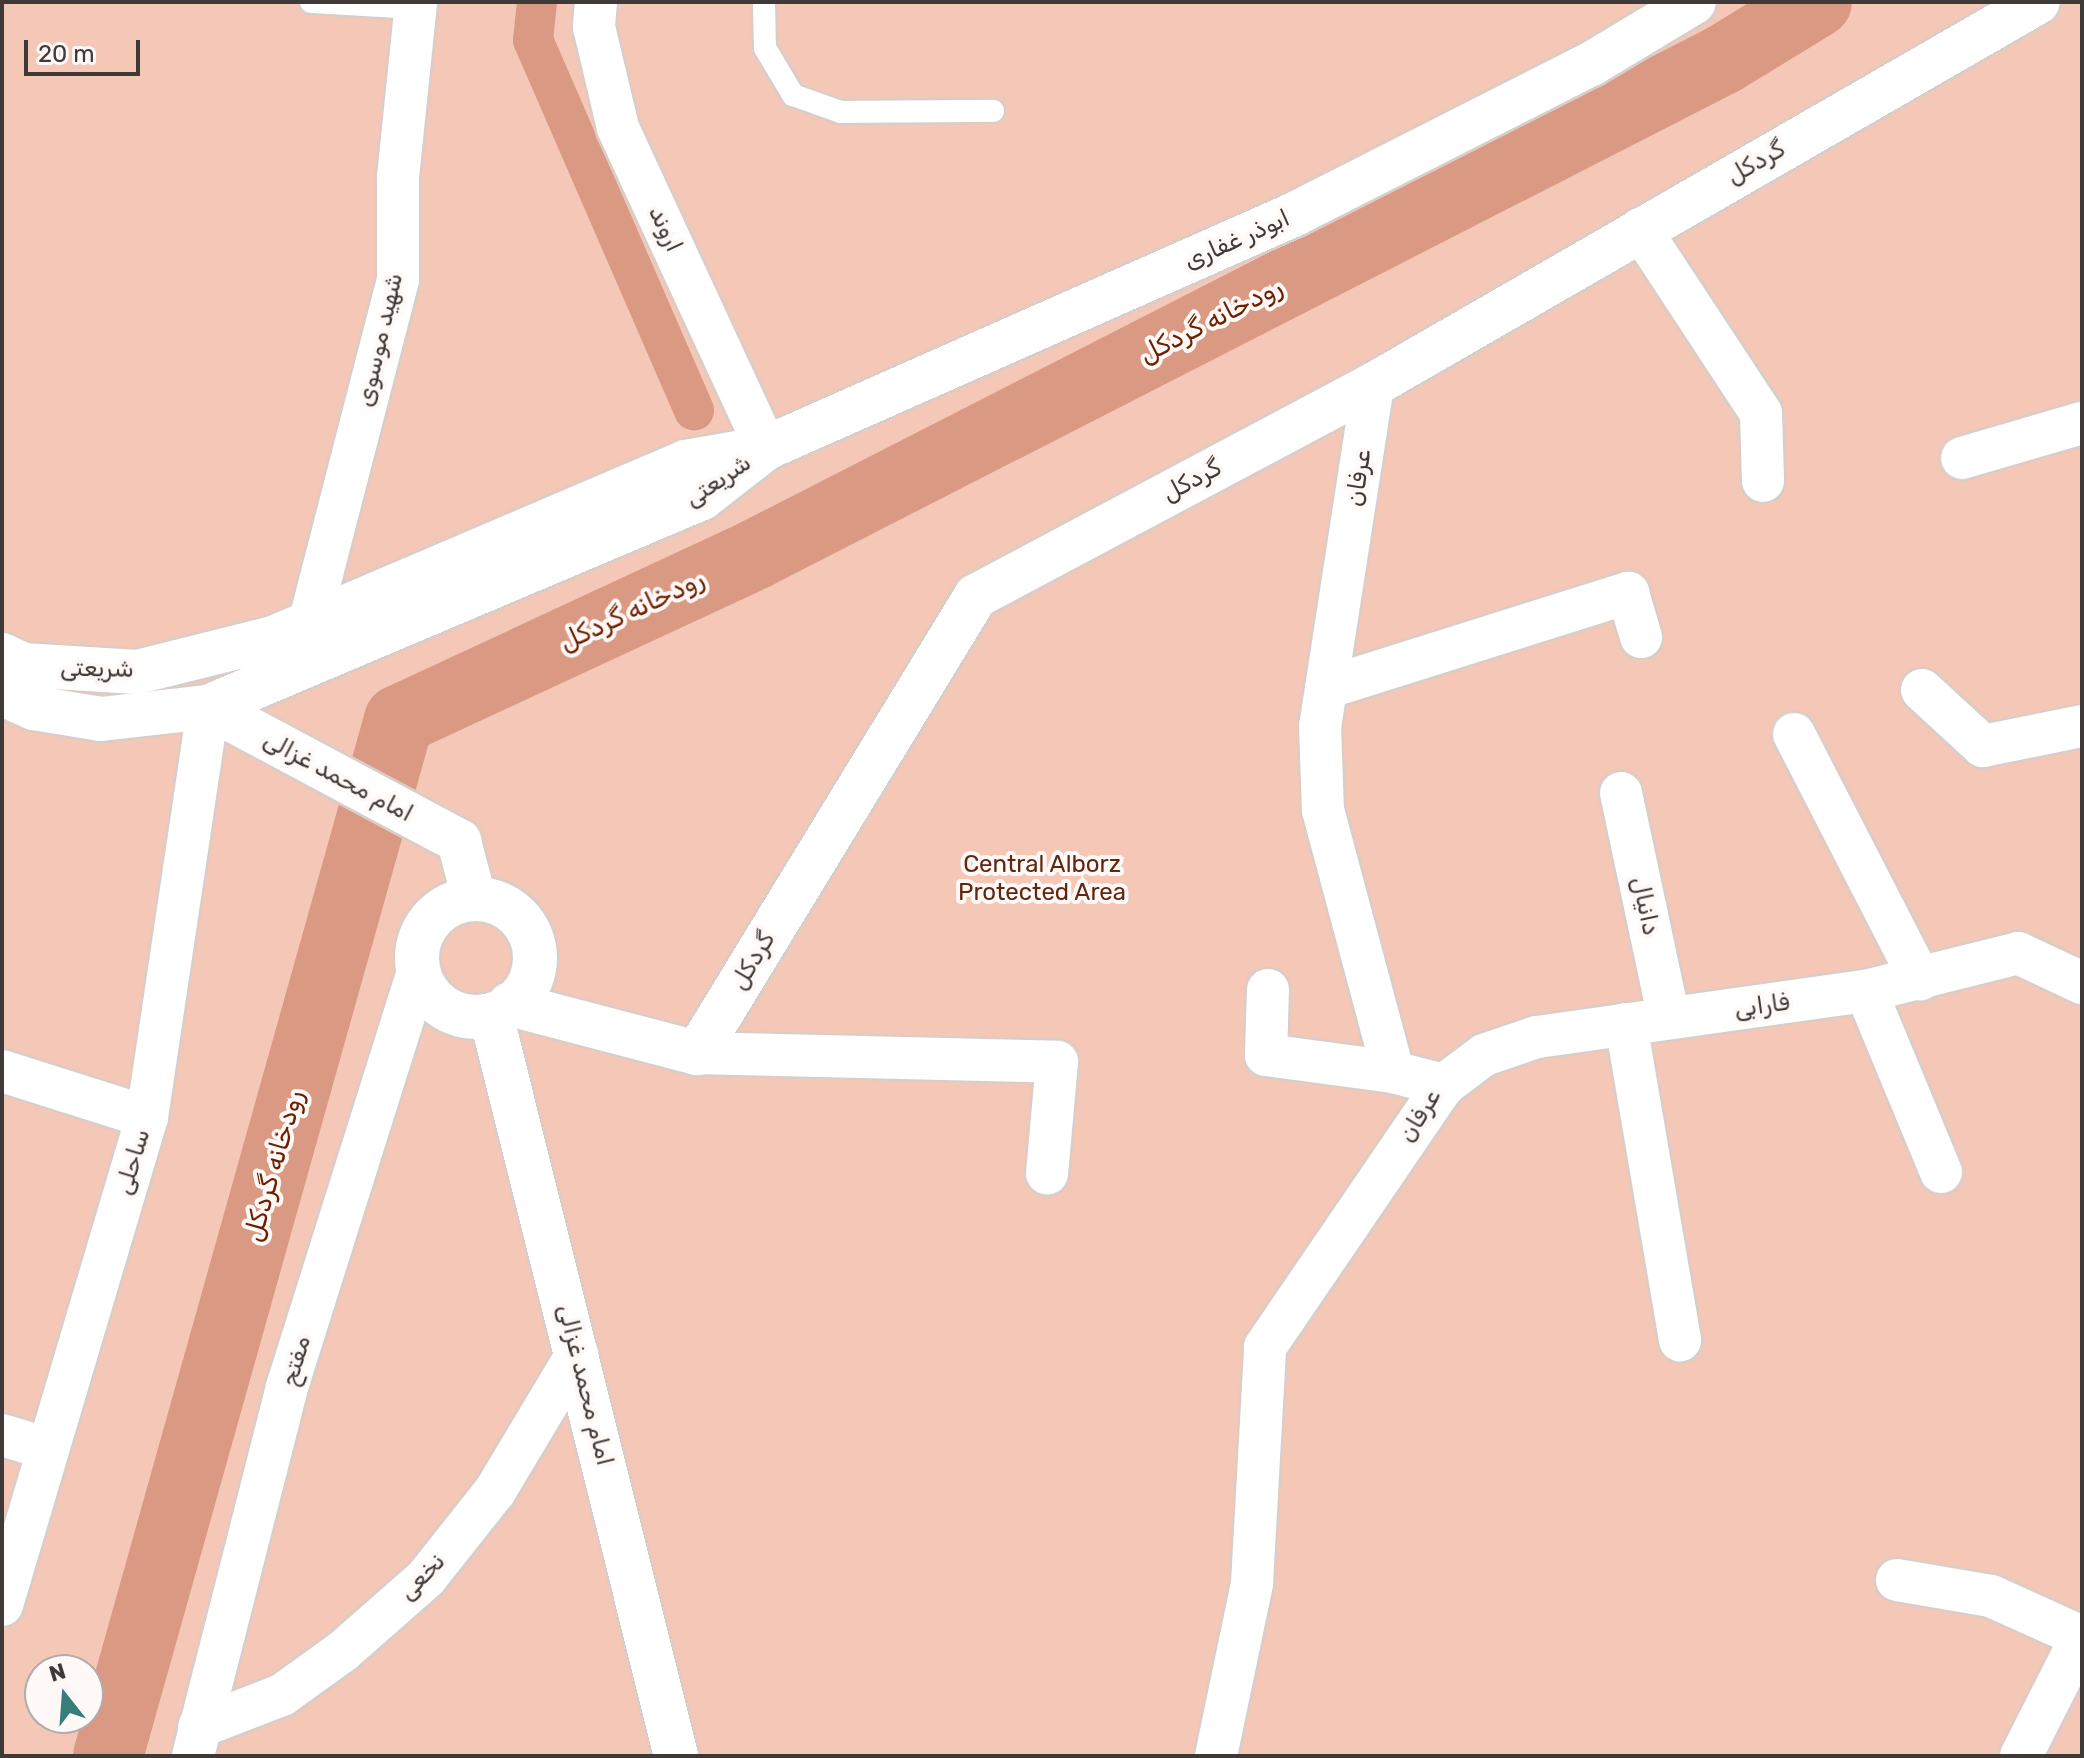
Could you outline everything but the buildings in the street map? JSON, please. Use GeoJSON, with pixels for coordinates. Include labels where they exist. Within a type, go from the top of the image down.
{"type":"FeatureCollection","features":[{"type":"Feature","properties":{"kind":"street","name":"اروند"},"geometry":{"type":"LineString","coordinates":[[596,2],[594,27],[618,128],[766,448]]}},
{"type":"Feature","properties":{"kind":"street","name":"ابوذر غفاری"},"geometry":{"type":"LineString","coordinates":[[766,448],[1295,214],[1591,64],[1694,2]]}},
{"type":"Feature","properties":{"kind":"street","name":"گردکل"},"geometry":{"type":"LineString","coordinates":[[697,1053],[976,596],[1373,385],[2038,2]]}},
{"type":"Feature","properties":{"kind":"street","name":"شهید موسوی"},"geometry":{"type":"LineString","coordinates":[[309,624],[398,280],[398,177],[415,5]]}},
{"type":"Feature","properties":{"kind":"street"},"geometry":{"type":"LineString","coordinates":[[1640,229],[1761,413],[1763,481]]}},
{"type":"Feature","properties":{"kind":"street","name":"عرفان"},"geometry":{"type":"LineString","coordinates":[[1216,1756],[1252,1583],[1265,1347],[1444,1085],[1393,1072],[1323,810],[1320,726],[1373,385]]}},
{"type":"Feature","properties":{"kind":"street"},"geometry":{"type":"LineString","coordinates":[[1962,458],[2082,423]]}},
{"type":"Feature","properties":{"kind":"street","name":"شریعتی"},"geometry":{"type":"LineString","coordinates":[[2,655],[23,665],[137,672],[220,655],[309,624],[686,462],[766,448]]}},
{"type":"Feature","properties":{"kind":"street","name":"شریعتی"},"geometry":{"type":"LineString","coordinates":[[2,694],[34,708],[101,719],[208,707],[702,498],[766,448]]}},
{"type":"Feature","properties":{"kind":"street"},"geometry":{"type":"LineString","coordinates":[[1326,688],[1628,593],[1641,637]]}},
{"type":"Feature","properties":{"kind":"street"},"geometry":{"type":"LineString","coordinates":[[1922,690],[1983,746],[2082,726]]}},
{"type":"Feature","properties":{"kind":"street","name":"امام محمد غزالی"},"geometry":{"type":"LineString","coordinates":[[208,707],[459,841],[474,898]]}},
{"type":"Feature","properties":{"kind":"street","name":"ساحلی"},"geometry":{"type":"LineString","coordinates":[[2,1605],[147,1117],[208,707]]}},
{"type":"Feature","properties":{"kind":"street"},"geometry":{"type":"LineString","coordinates":[[1794,734],[1920,979]]}},
{"type":"Feature","properties":{"kind":"street","name":"دانیال"},"geometry":{"type":"LineString","coordinates":[[1621,793],[1669,1018]]}},
{"type":"Feature","properties":{"kind":"street"},"geometry":{"type":"LineString","coordinates":[[500,1010],[524,993],[533,973],[535,951],[529,930],[496,901],[474,898],[435,914],[417,950],[418,971],[439,1004],[464,1015],[500,1010],[697,1053],[1057,1062],[1047,1174]]}},
{"type":"Feature","properties":{"kind":"street","name":"فارابی"},"geometry":{"type":"LineString","coordinates":[[1444,1085],[1484,1055],[1537,1037],[1866,991],[2018,953],[2082,983]]}},
{"type":"Feature","properties":{"kind":"street","name":"مفتح"},"geometry":{"type":"LineString","coordinates":[[196,1741],[287,1387],[418,971]]}},
{"type":"Feature","properties":{"kind":"street"},"geometry":{"type":"LineString","coordinates":[[1268,990],[1266,1055],[1393,1072]]}},
{"type":"Feature","properties":{"kind":"street"},"geometry":{"type":"LineString","coordinates":[[1866,991],[1941,1172]]}},
{"type":"Feature","properties":{"kind":"street","name":"امام محمد غزالی"},"geometry":{"type":"LineString","coordinates":[[500,1010],[577,1354],[676,1756]]}},
{"type":"Feature","properties":{"kind":"street"},"geometry":{"type":"LineString","coordinates":[[1626,1024],[1680,1340]]}},
{"type":"Feature","properties":{"kind":"street"},"geometry":{"type":"LineString","coordinates":[[2,1071],[147,1117]]}},
{"type":"Feature","properties":{"kind":"street","name":"نخعی"},"geometry":{"type":"LineString","coordinates":[[196,1741],[282,1695],[343,1651],[426,1578],[495,1491],[577,1354]]}},
{"type":"Feature","properties":{"kind":"street"},"geometry":{"type":"LineString","coordinates":[[2,1435],[48,1449]]}},
{"type":"Feature","properties":{"kind":"street"},"geometry":{"type":"LineString","coordinates":[[1897,1580],[1991,1596],[2082,1636],[2021,1756]]}},
{"type":"Feature","properties":{"kind":"lane"},"geometry":{"type":"LineString","coordinates":[[311,2],[415,5]]}},
{"type":"Feature","properties":{"kind":"lane"},"geometry":{"type":"LineString","coordinates":[[764,2],[765,48],[793,95],[841,112],[993,111]]}},
{"type":"Feature","properties":{"kind":"green space","name":"Central Alborz Protected Area"},"geometry":{"type":"Polygon","coordinates":[[[2,2],[2082,2],[2082,1756],[2,1756],[2,2]]]}},
{"type":"Feature","properties":{"kind":"waterway"},"geometry":{"type":"LineString","coordinates":[[537,2],[533,40],[694,410]]}},
{"type":"Feature","properties":{"kind":"waterway","name":"رودخانه گردکل"},"geometry":{"type":"LineString","coordinates":[[108,1756],[399,720],[756,554],[1724,59],[1817,2]]}}]}
